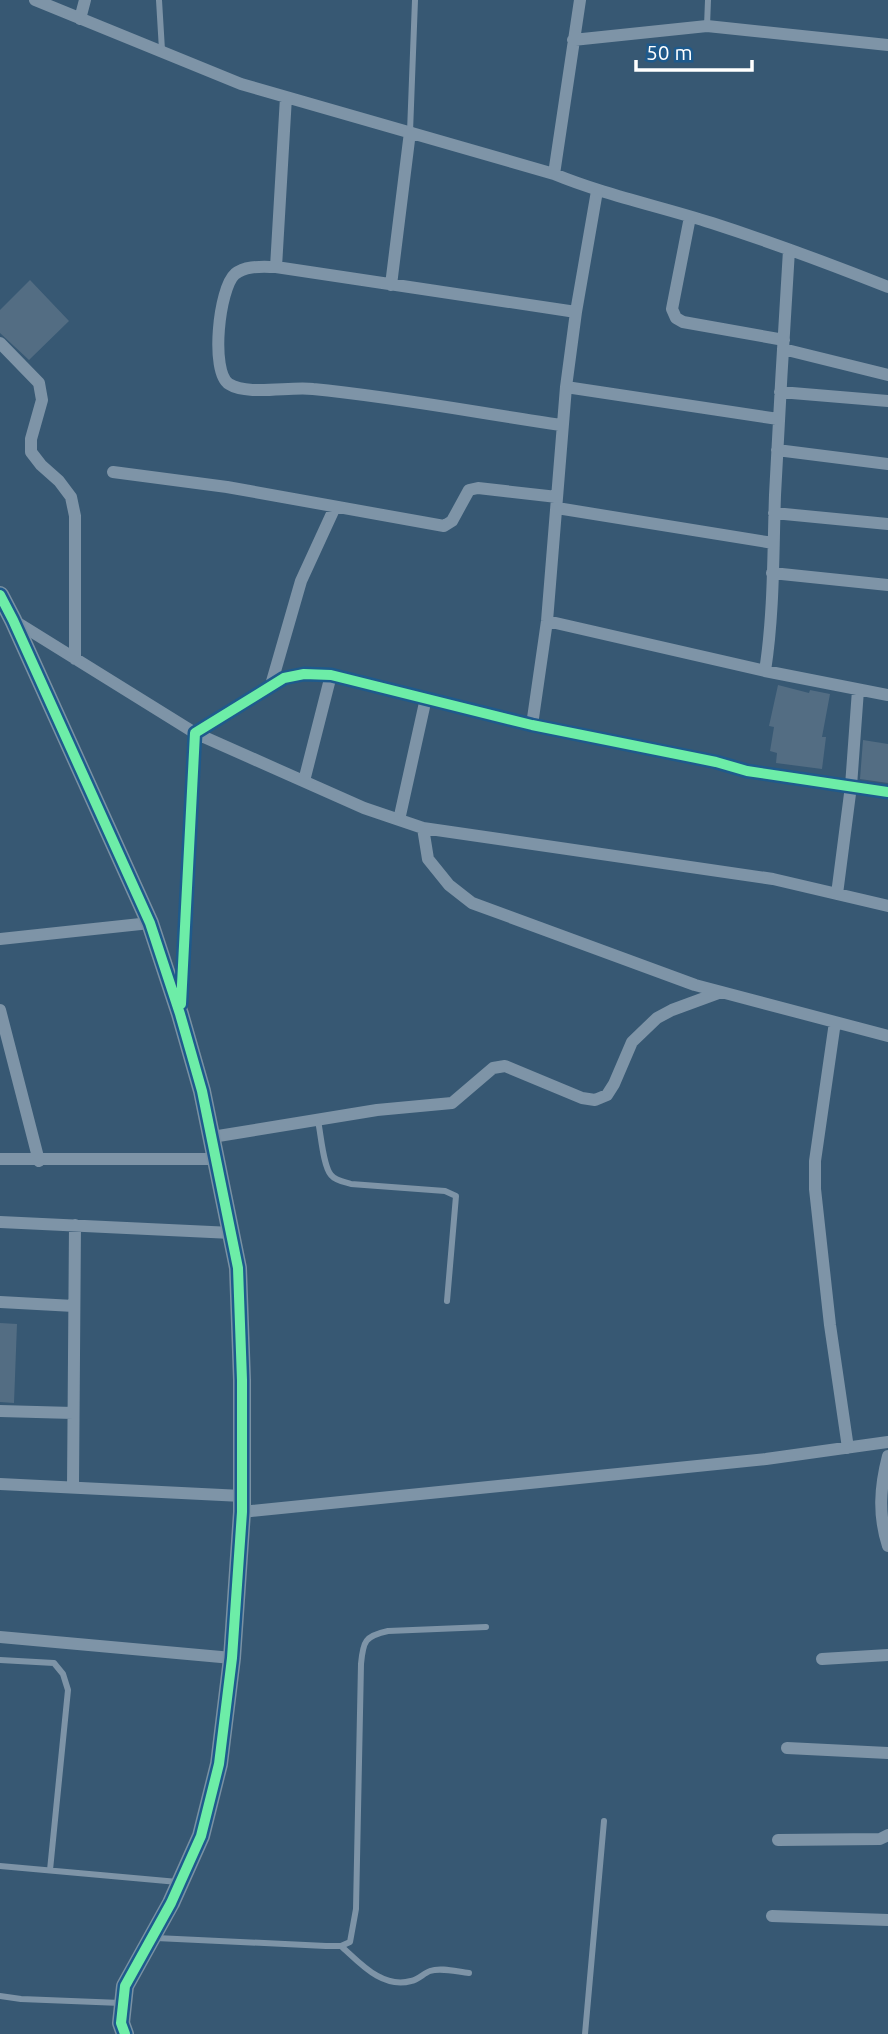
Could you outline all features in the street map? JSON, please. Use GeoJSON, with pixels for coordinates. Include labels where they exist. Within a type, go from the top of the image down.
{"type":"FeatureCollection","features":[{"type":"Feature","properties":{"kind":"street"},"geometry":{"type":"LineString","coordinates":[[35,0],[241,83],[554,174],[597,191],[690,217],[789,250],[888,288]]}},
{"type":"Feature","properties":{"kind":"street"},"geometry":{"type":"LineString","coordinates":[[80,19],[85,0]]}},
{"type":"Feature","properties":{"kind":"street"},"geometry":{"type":"LineString","coordinates":[[554,174],[579,0]]}},
{"type":"Feature","properties":{"kind":"street"},"geometry":{"type":"LineString","coordinates":[[573,40],[707,26],[888,45]]}},
{"type":"Feature","properties":{"kind":"street"},"geometry":{"type":"LineString","coordinates":[[276,267],[286,97]]}},
{"type":"Feature","properties":{"kind":"street"},"geometry":{"type":"LineString","coordinates":[[391,285],[410,132]]}},
{"type":"Feature","properties":{"kind":"street"},"geometry":{"type":"LineString","coordinates":[[532,725],[547,621],[561,425],[576,312],[597,191]]}},
{"type":"Feature","properties":{"kind":"street"},"geometry":{"type":"LineString","coordinates":[[690,217],[672,309],[676,318],[888,375]]}},
{"type":"Feature","properties":{"kind":"street"},"geometry":{"type":"LineString","coordinates":[[765,671],[772,629],[778,419],[789,250]]}},
{"type":"Feature","properties":{"kind":"street"},"geometry":{"type":"LineString","coordinates":[[561,425],[309,388],[244,389],[229,385],[221,376],[218,357],[223,298],[227,283],[236,273],[246,268],[276,267],[576,312]]}},
{"type":"Feature","properties":{"kind":"street"},"geometry":{"type":"LineString","coordinates":[[0,343],[39,383],[41,400],[31,439],[32,452],[71,497],[75,516],[75,659]]}},
{"type":"Feature","properties":{"kind":"street"},"geometry":{"type":"LineString","coordinates":[[566,387],[778,419]]}},
{"type":"Feature","properties":{"kind":"street"},"geometry":{"type":"LineString","coordinates":[[780,392],[888,401]]}},
{"type":"Feature","properties":{"kind":"street"},"geometry":{"type":"LineString","coordinates":[[777,450],[888,464]]}},
{"type":"Feature","properties":{"kind":"street"},"geometry":{"type":"LineString","coordinates":[[113,472],[227,488],[444,526],[452,521],[469,491],[478,488],[773,542]]}},
{"type":"Feature","properties":{"kind":"street"},"geometry":{"type":"LineString","coordinates":[[271,685],[301,581],[335,507]]}},
{"type":"Feature","properties":{"kind":"street"},"geometry":{"type":"LineString","coordinates":[[774,513],[888,524]]}},
{"type":"Feature","properties":{"kind":"street"},"geometry":{"type":"LineString","coordinates":[[772,573],[888,585]]}},
{"type":"Feature","properties":{"kind":"street"},"geometry":{"type":"LineString","coordinates":[[0,596],[150,923],[180,1014],[212,1137],[238,1268],[242,1380],[242,1504],[232,1658],[219,1765],[201,1836],[125,1986],[121,2023],[125,2034]]}},
{"type":"Feature","properties":{"kind":"street"},"geometry":{"type":"LineString","coordinates":[[13,620],[195,733],[304,781],[423,828],[773,879],[888,906]]}},
{"type":"Feature","properties":{"kind":"street"},"geometry":{"type":"LineString","coordinates":[[547,621],[765,671],[888,695]]}},
{"type":"Feature","properties":{"kind":"street"},"geometry":{"type":"LineString","coordinates":[[195,733],[284,678],[304,674],[331,675],[532,725],[716,762],[761,774],[888,792]]}},
{"type":"Feature","properties":{"kind":"street"},"geometry":{"type":"LineString","coordinates":[[304,781],[331,675]]}},
{"type":"Feature","properties":{"kind":"street"},"geometry":{"type":"LineString","coordinates":[[837,894],[852,786],[858,690]]}},
{"type":"Feature","properties":{"kind":"street"},"geometry":{"type":"LineString","coordinates":[[399,820],[426,698]]}},
{"type":"Feature","properties":{"kind":"street"},"geometry":{"type":"LineString","coordinates":[[180,1014],[195,733]]}},
{"type":"Feature","properties":{"kind":"street"},"geometry":{"type":"LineString","coordinates":[[423,828],[428,859],[449,886],[472,903],[695,985],[888,1036]]}},
{"type":"Feature","properties":{"kind":"street"},"geometry":{"type":"LineString","coordinates":[[0,939],[150,923]]}},
{"type":"Feature","properties":{"kind":"street"},"geometry":{"type":"LineString","coordinates":[[212,1137],[377,1110],[452,1103],[493,1068],[505,1066],[582,1098],[595,1100],[607,1095],[632,1042],[644,1028],[672,1010],[721,992]]}},
{"type":"Feature","properties":{"kind":"street"},"geometry":{"type":"LineString","coordinates":[[0,1010],[40,1161]]}},
{"type":"Feature","properties":{"kind":"street"},"geometry":{"type":"LineString","coordinates":[[835,1022],[816,1161],[815,1189],[830,1325],[848,1448]]}},
{"type":"Feature","properties":{"kind":"street"},"geometry":{"type":"LineString","coordinates":[[0,1159],[217,1159]]}},
{"type":"Feature","properties":{"kind":"street"},"geometry":{"type":"LineString","coordinates":[[0,1222],[232,1233]]}},
{"type":"Feature","properties":{"kind":"street"},"geometry":{"type":"LineString","coordinates":[[73,1487],[75,1225]]}},
{"type":"Feature","properties":{"kind":"street"},"geometry":{"type":"LineString","coordinates":[[0,1302],[74,1306]]}},
{"type":"Feature","properties":{"kind":"street"},"geometry":{"type":"LineString","coordinates":[[0,1411],[74,1413]]}},
{"type":"Feature","properties":{"kind":"street"},"geometry":{"type":"LineString","coordinates":[[0,1484],[73,1487],[242,1504],[577,1479],[766,1459],[888,1442]]}},
{"type":"Feature","properties":{"kind":"street"},"geometry":{"type":"LineString","coordinates":[[888,1456],[880,1508],[882,1528],[888,1546]]}},
{"type":"Feature","properties":{"kind":"street"},"geometry":{"type":"LineString","coordinates":[[0,1637],[232,1658]]}},
{"type":"Feature","properties":{"kind":"street"},"geometry":{"type":"LineString","coordinates":[[822,1659],[888,1655]]}},
{"type":"Feature","properties":{"kind":"street"},"geometry":{"type":"LineString","coordinates":[[787,1748],[888,1753]]}},
{"type":"Feature","properties":{"kind":"street"},"geometry":{"type":"LineString","coordinates":[[778,1840],[880,1839],[888,1835]]}},
{"type":"Feature","properties":{"kind":"street"},"geometry":{"type":"LineString","coordinates":[[772,1916],[888,1920]]}},
{"type":"Feature","properties":{"kind":"lane"},"geometry":{"type":"LineString","coordinates":[[159,0],[162,52]]}},
{"type":"Feature","properties":{"kind":"lane"},"geometry":{"type":"LineString","coordinates":[[410,132],[415,0]]}},
{"type":"Feature","properties":{"kind":"lane"},"geometry":{"type":"LineString","coordinates":[[707,26],[708,0]]}},
{"type":"Feature","properties":{"kind":"lane"},"geometry":{"type":"LineString","coordinates":[[318,1121],[331,1176],[339,1181],[445,1191],[456,1196],[447,1301]]}},
{"type":"Feature","properties":{"kind":"lane"},"geometry":{"type":"LineString","coordinates":[[151,1937],[341,1946],[350,1942],[356,1909],[363,1648],[367,1639],[374,1634],[388,1631],[486,1627]]}},
{"type":"Feature","properties":{"kind":"lane"},"geometry":{"type":"LineString","coordinates":[[0,1660],[54,1663],[63,1674],[68,1690],[50,1870]]}},
{"type":"Feature","properties":{"kind":"lane"},"geometry":{"type":"LineString","coordinates":[[585,2034],[604,1821]]}},
{"type":"Feature","properties":{"kind":"lane"},"geometry":{"type":"LineString","coordinates":[[0,1866],[180,1882]]}},
{"type":"Feature","properties":{"kind":"lane"},"geometry":{"type":"LineString","coordinates":[[341,1946],[366,1969],[390,1981],[412,1981],[430,1971],[438,1970],[469,1973]]}},
{"type":"Feature","properties":{"kind":"lane"},"geometry":{"type":"LineString","coordinates":[[0,1996],[123,2003]]}},
{"type":"Feature","properties":{"kind":"building"},"geometry":{"type":"Polygon","coordinates":[[[30,280],[69,321],[29,360],[0,333],[0,310],[30,280]]]}},
{"type":"Feature","properties":{"kind":"building"},"geometry":{"type":"Polygon","coordinates":[[[778,685],[809,693],[810,690],[830,694],[822,737],[826,737],[822,769],[776,763],[777,753],[770,751],[774,727],[769,726],[778,685]]]}},
{"type":"Feature","properties":{"kind":"building"},"geometry":{"type":"Polygon","coordinates":[[[863,740],[888,744],[888,783],[860,779],[863,740]]]}},
{"type":"Feature","properties":{"kind":"building"},"geometry":{"type":"Polygon","coordinates":[[[0,1323],[17,1324],[14,1403],[0,1402],[0,1323]]]}},
{"type":"Feature","properties":{"kind":"cycle path"},"geometry":{"type":"LineString","coordinates":[[0,595],[150,923],[202,1091],[238,1268],[242,1380],[242,1512],[232,1658],[219,1764],[201,1836],[171,1903],[125,1986],[121,2023],[125,2034]]}},
{"type":"Feature","properties":{"kind":"cycle path"},"geometry":{"type":"LineString","coordinates":[[181,1004],[195,733],[284,678],[304,674],[331,675],[532,725],[716,762],[747,771],[888,792]]}}]}
